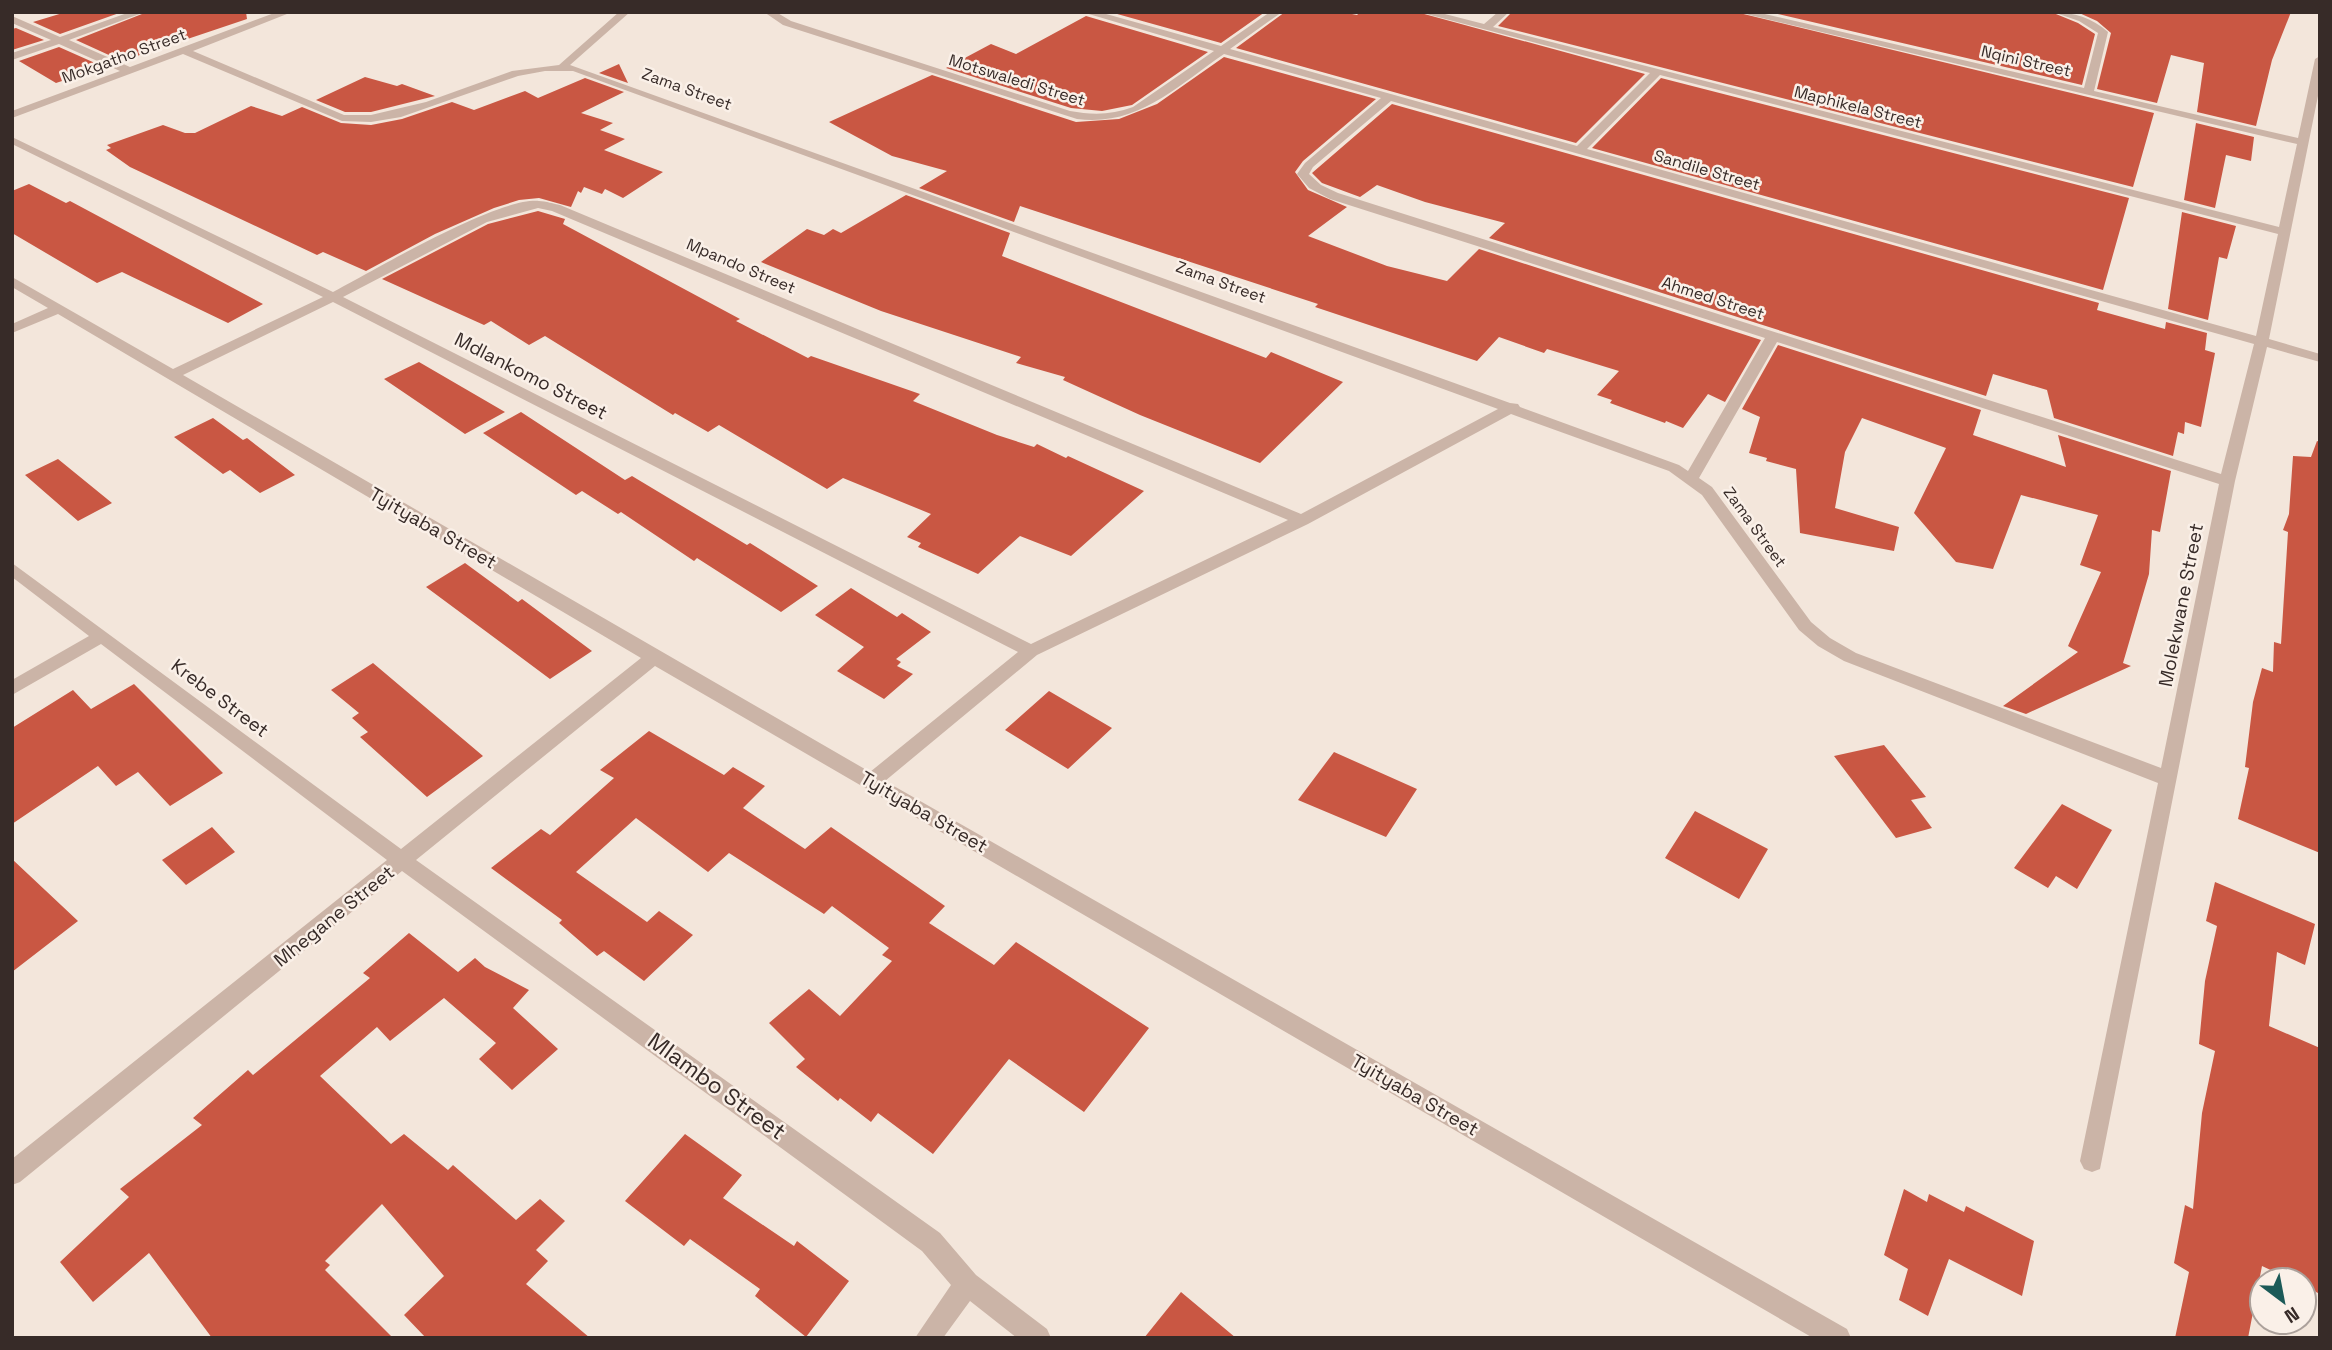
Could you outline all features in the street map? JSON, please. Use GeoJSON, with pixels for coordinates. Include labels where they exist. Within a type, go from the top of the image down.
{"type":"FeatureCollection","features":[{"type":"Feature","properties":{"kind":"street"},"geometry":{"type":"LineString","coordinates":[[12,57],[139,12]]}},
{"type":"Feature","properties":{"kind":"street","name":"Mokgatho Street"},"geometry":{"type":"LineString","coordinates":[[12,115],[287,12]]}},
{"type":"Feature","properties":{"kind":"street"},"geometry":{"type":"LineString","coordinates":[[563,66],[625,12]]}},
{"type":"Feature","properties":{"kind":"street","name":"Motswaledi Street"},"geometry":{"type":"LineString","coordinates":[[769,12],[787,23],[1084,117],[1111,117],[1137,109],[1278,12]]}},
{"type":"Feature","properties":{"kind":"street","name":"Sandile Street"},"geometry":{"type":"LineString","coordinates":[[1087,12],[2320,358]]}},
{"type":"Feature","properties":{"kind":"street","name":"Maphikela Street"},"geometry":{"type":"LineString","coordinates":[[1424,12],[2285,232]]}},
{"type":"Feature","properties":{"kind":"street"},"geometry":{"type":"LineString","coordinates":[[1486,28],[1504,12]]}},
{"type":"Feature","properties":{"kind":"street","name":"Nqini Street"},"geometry":{"type":"LineString","coordinates":[[1742,12],[2302,142]]}},
{"type":"Feature","properties":{"kind":"street"},"geometry":{"type":"LineString","coordinates":[[2058,12],[2082,19],[2103,32],[2089,91]]}},
{"type":"Feature","properties":{"kind":"street"},"geometry":{"type":"LineString","coordinates":[[12,19],[129,71]]}},
{"type":"Feature","properties":{"kind":"street","name":"Zama Street"},"geometry":{"type":"LineString","coordinates":[[184,51],[342,118],[355,120],[383,117],[525,72],[563,66],[590,73],[1513,407],[1674,468],[1692,478],[1707,491],[1805,625],[1824,642],[1850,657],[2168,779]]}},
{"type":"Feature","properties":{"kind":"street","name":"Molekwane Street"},"geometry":{"type":"LineString","coordinates":[[2092,1160],[2227,481],[2262,341],[2320,59]]}},
{"type":"Feature","properties":{"kind":"street"},"geometry":{"type":"LineString","coordinates":[[1579,151],[1657,72]]}},
{"type":"Feature","properties":{"kind":"street","name":"Ahmed Street"},"geometry":{"type":"LineString","coordinates":[[1389,97],[1309,165],[1304,174],[1317,189],[2227,481]]}},
{"type":"Feature","properties":{"kind":"street","name":"Mdlankomo Street"},"geometry":{"type":"LineString","coordinates":[[12,140],[333,297],[1031,651]]}},
{"type":"Feature","properties":{"kind":"street","name":"Mpando Street"},"geometry":{"type":"LineString","coordinates":[[172,375],[333,297],[483,219],[538,204],[556,208],[1302,520]]}},
{"type":"Feature","properties":{"kind":"street","name":"Tyityaba Street"},"geometry":{"type":"LineString","coordinates":[[12,281],[654,657],[1838,1338]]}},
{"type":"Feature","properties":{"kind":"street"},"geometry":{"type":"LineString","coordinates":[[12,330],[57,309]]}},
{"type":"Feature","properties":{"kind":"street"},"geometry":{"type":"LineString","coordinates":[[1692,478],[1773,336]]}},
{"type":"Feature","properties":{"kind":"street"},"geometry":{"type":"LineString","coordinates":[[871,782],[1031,651],[1302,520],[1513,407]]}},
{"type":"Feature","properties":{"kind":"street","name":"Krebe Street"},"geometry":{"type":"LineString","coordinates":[[12,569],[403,861]]}},
{"type":"Feature","properties":{"kind":"street"},"geometry":{"type":"LineString","coordinates":[[12,688],[102,636]]}},
{"type":"Feature","properties":{"kind":"street","name":"Mhegane Street"},"geometry":{"type":"LineString","coordinates":[[12,1174],[654,657]]}},
{"type":"Feature","properties":{"kind":"street","name":"Mlambo Street"},"geometry":{"type":"LineString","coordinates":[[403,861],[903,1220],[930,1242],[967,1284],[1038,1338]]}},
{"type":"Feature","properties":{"kind":"street"},"geometry":{"type":"LineString","coordinates":[[928,1338],[967,1284]]}},
{"type":"Feature","properties":{"kind":"building"},"geometry":{"type":"Polygon","coordinates":[[[66,12],[122,12],[60,34],[33,22],[66,12]]]}},
{"type":"Feature","properties":{"kind":"building"},"geometry":{"type":"Polygon","coordinates":[[[147,12],[246,12],[247,19],[122,61],[76,40],[147,12]]]}},
{"type":"Feature","properties":{"kind":"building"},"geometry":{"type":"Polygon","coordinates":[[[1110,12],[1265,12],[1221,43],[1110,12]]]}},
{"type":"Feature","properties":{"kind":"building"},"geometry":{"type":"Polygon","coordinates":[[[1285,12],[1342,12],[1357,15],[1360,12],[1417,12],[1645,74],[1576,143],[1236,48],[1285,12]]]}},
{"type":"Feature","properties":{"kind":"building"},"geometry":{"type":"Polygon","coordinates":[[[1512,12],[1735,12],[2154,113],[2133,187],[1498,26],[1512,12]]]}},
{"type":"Feature","properties":{"kind":"building"},"geometry":{"type":"Polygon","coordinates":[[[1769,12],[2051,12],[2078,23],[2095,34],[2082,85],[1769,12]]]}},
{"type":"Feature","properties":{"kind":"building"},"geometry":{"type":"Polygon","coordinates":[[[2077,12],[2291,12],[2272,60],[2256,126],[2197,112],[2204,63],[2171,55],[2157,103],[2097,89],[2111,33],[2097,21],[2077,12]]]}},
{"type":"Feature","properties":{"kind":"building"},"geometry":{"type":"Polygon","coordinates":[[[1086,16],[1208,52],[1132,105],[1102,111],[1071,108],[946,68],[991,44],[1016,54],[1086,16]]]}},
{"type":"Feature","properties":{"kind":"building"},"geometry":{"type":"Polygon","coordinates":[[[16,28],[44,40],[12,50],[12,29],[16,28]]]}},
{"type":"Feature","properties":{"kind":"building"},"geometry":{"type":"Polygon","coordinates":[[[59,47],[104,67],[56,83],[19,61],[59,47]]]}},
{"type":"Feature","properties":{"kind":"building"},"geometry":{"type":"Polygon","coordinates":[[[1224,57],[1376,99],[1303,161],[1295,172],[1308,190],[1347,207],[1308,236],[1387,266],[1447,281],[1479,249],[1761,340],[1725,402],[1708,394],[1683,428],[1610,403],[1612,400],[1597,395],[1619,371],[1547,349],[1544,353],[1499,337],[1477,361],[1315,307],[1318,304],[1020,206],[1014,222],[919,188],[947,171],[892,156],[829,122],[932,75],[1076,122],[1119,119],[1157,104],[1224,57]]]}},
{"type":"Feature","properties":{"kind":"building"},"geometry":{"type":"Polygon","coordinates":[[[619,64],[628,83],[599,73],[619,64]]]}},
{"type":"Feature","properties":{"kind":"building"},"geometry":{"type":"Polygon","coordinates":[[[365,77],[397,86],[402,84],[435,96],[371,112],[345,112],[316,100],[365,77]]]}},
{"type":"Feature","properties":{"kind":"building"},"geometry":{"type":"Polygon","coordinates":[[[585,78],[624,92],[581,113],[613,123],[600,130],[625,139],[604,150],[663,172],[623,198],[605,189],[602,194],[584,187],[581,193],[578,191],[571,207],[539,198],[519,200],[494,208],[435,234],[366,271],[323,252],[317,255],[130,167],[106,150],[111,148],[107,145],[163,125],[185,133],[195,133],[251,106],[282,116],[302,107],[341,123],[371,125],[402,119],[452,102],[474,110],[525,91],[538,98],[585,78]]]}},
{"type":"Feature","properties":{"kind":"building"},"geometry":{"type":"Polygon","coordinates":[[[1661,78],[2129,198],[2103,290],[1592,148],[1661,78]]]}},
{"type":"Feature","properties":{"kind":"building"},"geometry":{"type":"Polygon","coordinates":[[[1392,104],[2099,303],[2097,310],[2165,329],[2166,322],[2207,333],[2205,350],[2215,353],[2201,427],[2185,422],[2184,434],[2178,432],[2173,456],[2054,418],[2047,390],[1993,374],[1986,396],[1489,238],[1505,223],[1425,202],[1377,185],[1360,197],[1322,183],[1312,173],[1392,104]]]}},
{"type":"Feature","properties":{"kind":"building"},"geometry":{"type":"Polygon","coordinates":[[[2196,123],[2254,137],[2251,161],[2226,155],[2215,208],[2184,200],[2196,123]]]}},
{"type":"Feature","properties":{"kind":"building"},"geometry":{"type":"Polygon","coordinates":[[[29,184],[66,203],[70,201],[263,304],[228,323],[122,272],[97,283],[12,233],[12,191],[29,184]]]}},
{"type":"Feature","properties":{"kind":"building"},"geometry":{"type":"Polygon","coordinates":[[[906,195],[1010,233],[1002,256],[1266,358],[1271,352],[1343,382],[1260,463],[1140,415],[1063,380],[1065,377],[1016,363],[1021,357],[881,311],[761,262],[807,229],[824,235],[833,229],[841,233],[906,195]]]}},
{"type":"Feature","properties":{"kind":"building"},"geometry":{"type":"Polygon","coordinates":[[[538,211],[565,219],[563,224],[808,358],[811,356],[920,394],[913,401],[997,435],[1034,447],[1037,444],[1066,458],[1068,456],[1144,491],[1071,556],[1020,536],[978,574],[918,547],[921,543],[907,537],[931,514],[843,478],[827,489],[719,425],[708,432],[675,413],[673,415],[545,336],[529,345],[491,321],[484,325],[382,279],[488,224],[538,211]]]}},
{"type":"Feature","properties":{"kind":"building"},"geometry":{"type":"Polygon","coordinates":[[[2182,212],[2236,226],[2227,259],[2219,257],[2208,320],[2168,309],[2182,212]]]}},
{"type":"Feature","properties":{"kind":"building"},"geometry":{"type":"Polygon","coordinates":[[[1778,345],[1981,410],[1973,435],[2066,467],[2058,435],[2171,471],[2160,532],[2152,530],[2149,574],[2123,663],[2131,666],[2026,714],[2003,706],[2078,652],[2068,646],[2101,572],[2080,565],[2098,515],[2021,495],[1993,569],[1956,562],[1914,513],[1946,448],[1862,418],[1845,452],[1835,508],[1899,527],[1894,551],[1800,533],[1796,469],[1749,453],[1760,417],[1742,409],[1778,345]]]}},
{"type":"Feature","properties":{"kind":"building"},"geometry":{"type":"Polygon","coordinates":[[[419,362],[505,412],[465,434],[384,379],[419,362]]]}},
{"type":"Feature","properties":{"kind":"building"},"geometry":{"type":"Polygon","coordinates":[[[521,412],[625,480],[632,476],[747,545],[750,543],[818,586],[781,612],[697,558],[694,561],[621,512],[618,514],[582,491],[576,495],[483,433],[521,412]]]}},
{"type":"Feature","properties":{"kind":"building"},"geometry":{"type":"Polygon","coordinates":[[[213,418],[243,440],[247,438],[295,475],[260,493],[230,470],[223,474],[174,437],[213,418]]]}},
{"type":"Feature","properties":{"kind":"building"},"geometry":{"type":"Polygon","coordinates":[[[2317,441],[2320,442],[2320,853],[2238,819],[2249,768],[2245,767],[2253,702],[2262,668],[2273,672],[2274,642],[2281,644],[2288,532],[2283,530],[2289,514],[2293,456],[2311,457],[2317,441]]]}},
{"type":"Feature","properties":{"kind":"building"},"geometry":{"type":"Polygon","coordinates":[[[58,459],[112,503],[78,521],[25,475],[58,459]]]}},
{"type":"Feature","properties":{"kind":"building"},"geometry":{"type":"Polygon","coordinates":[[[465,563],[518,602],[522,599],[592,651],[550,679],[426,587],[465,563]]]}},
{"type":"Feature","properties":{"kind":"building"},"geometry":{"type":"Polygon","coordinates":[[[851,588],[897,617],[902,613],[931,632],[896,659],[901,662],[897,666],[913,674],[884,699],[837,671],[864,647],[815,615],[851,588]]]}},
{"type":"Feature","properties":{"kind":"building"},"geometry":{"type":"Polygon","coordinates":[[[373,663],[483,756],[427,797],[360,737],[368,732],[352,718],[359,713],[331,690],[373,663]]]}},
{"type":"Feature","properties":{"kind":"building"},"geometry":{"type":"Polygon","coordinates":[[[134,684],[223,773],[170,806],[138,772],[116,786],[98,766],[12,824],[12,728],[73,690],[91,709],[134,684]]]}},
{"type":"Feature","properties":{"kind":"building"},"geometry":{"type":"Polygon","coordinates":[[[1049,691],[1112,728],[1068,769],[1005,730],[1049,691]]]}},
{"type":"Feature","properties":{"kind":"building"},"geometry":{"type":"Polygon","coordinates":[[[649,731],[724,775],[733,767],[765,786],[743,808],[805,849],[831,827],[945,906],[929,923],[994,965],[1016,942],[1149,1028],[1084,1112],[1009,1059],[933,1154],[878,1113],[871,1122],[840,1098],[838,1101],[796,1067],[805,1059],[769,1023],[809,989],[840,1016],[892,961],[882,955],[889,948],[832,906],[824,914],[729,853],[708,872],[636,818],[576,872],[647,922],[659,911],[693,935],[644,981],[604,951],[597,956],[559,923],[562,920],[491,868],[541,829],[550,835],[614,778],[600,770],[649,731]]]}},
{"type":"Feature","properties":{"kind":"building"},"geometry":{"type":"Polygon","coordinates":[[[1884,745],[1926,797],[1911,800],[1932,828],[1896,838],[1834,756],[1884,745]]]}},
{"type":"Feature","properties":{"kind":"building"},"geometry":{"type":"Polygon","coordinates":[[[1334,752],[1417,789],[1386,837],[1298,800],[1334,752]]]}},
{"type":"Feature","properties":{"kind":"building"},"geometry":{"type":"Polygon","coordinates":[[[2062,804],[2112,830],[2077,889],[2056,876],[2048,888],[2014,868],[2062,804]]]}},
{"type":"Feature","properties":{"kind":"building"},"geometry":{"type":"Polygon","coordinates":[[[1695,811],[1768,849],[1739,899],[1665,858],[1695,811]]]}},
{"type":"Feature","properties":{"kind":"building"},"geometry":{"type":"Polygon","coordinates":[[[212,827],[235,852],[186,885],[162,860],[212,827]]]}},
{"type":"Feature","properties":{"kind":"building"},"geometry":{"type":"Polygon","coordinates":[[[12,859],[78,921],[12,972],[12,859]]]}},
{"type":"Feature","properties":{"kind":"building"},"geometry":{"type":"Polygon","coordinates":[[[2215,882],[2315,924],[2305,965],[2277,952],[2269,1026],[2320,1048],[2320,1294],[2318,1266],[2248,1266],[2248,1338],[2175,1338],[2189,1272],[2174,1263],[2185,1205],[2193,1209],[2202,1113],[2215,1051],[2199,1044],[2205,981],[2217,926],[2206,921],[2215,882]]]}},
{"type":"Feature","properties":{"kind":"building"},"geometry":{"type":"Polygon","coordinates":[[[409,933],[458,972],[475,958],[485,967],[529,990],[513,1008],[558,1049],[512,1090],[479,1059],[496,1043],[444,998],[390,1041],[377,1027],[320,1076],[391,1144],[404,1134],[448,1170],[453,1165],[516,1220],[540,1199],[565,1221],[536,1250],[548,1261],[526,1284],[590,1338],[426,1338],[404,1315],[444,1276],[382,1204],[325,1261],[330,1265],[325,1270],[393,1338],[212,1338],[149,1253],[93,1302],[60,1262],[129,1197],[120,1189],[202,1125],[193,1118],[248,1070],[253,1075],[370,978],[363,973],[409,933]]]}},
{"type":"Feature","properties":{"kind":"building"},"geometry":{"type":"Polygon","coordinates":[[[685,1134],[742,1175],[723,1198],[794,1246],[797,1241],[849,1281],[806,1337],[755,1296],[760,1289],[690,1239],[684,1246],[625,1201],[685,1134]]]}},
{"type":"Feature","properties":{"kind":"building"},"geometry":{"type":"Polygon","coordinates":[[[1904,1189],[1927,1202],[1929,1194],[1964,1212],[1966,1206],[2034,1241],[2022,1296],[1949,1259],[1928,1316],[1899,1300],[1908,1269],[1884,1255],[1904,1189]]]}},
{"type":"Feature","properties":{"kind":"building"},"geometry":{"type":"Polygon","coordinates":[[[1181,1292],[1236,1338],[1144,1338],[1181,1292]]]}}]}
